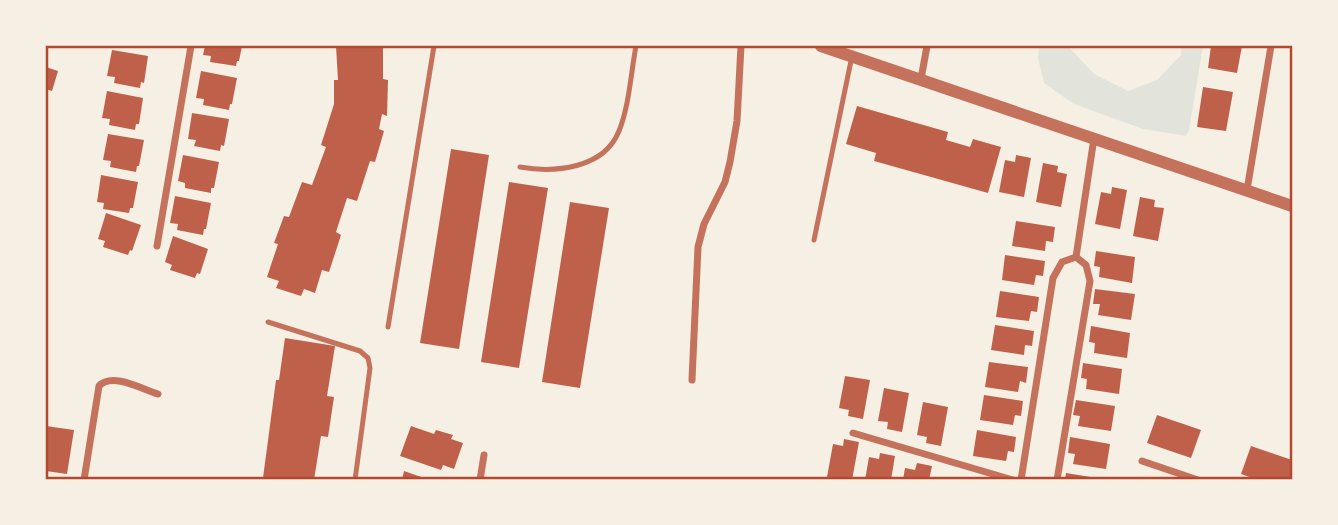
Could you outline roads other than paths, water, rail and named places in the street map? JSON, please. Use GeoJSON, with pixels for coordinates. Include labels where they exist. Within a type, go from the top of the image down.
{"type":"FeatureCollection","features":[{"type":"Feature","properties":{"kind":"street"},"geometry":{"type":"LineString","coordinates":[[157,246],[191,46]]}},
{"type":"Feature","properties":{"kind":"street"},"geometry":{"type":"LineString","coordinates":[[692,380],[698,247],[704,224],[724,182],[733,151],[741,46]]}},
{"type":"Feature","properties":{"kind":"street"},"geometry":{"type":"LineString","coordinates":[[821,46],[1293,206]]}},
{"type":"Feature","properties":{"kind":"street"},"geometry":{"type":"LineString","coordinates":[[921,79],[927,46]]}},
{"type":"Feature","properties":{"kind":"street"},"geometry":{"type":"LineString","coordinates":[[1247,190],[1271,46]]}},
{"type":"Feature","properties":{"kind":"street"},"geometry":{"type":"LineString","coordinates":[[1076,257],[1094,138]]}},
{"type":"Feature","properties":{"kind":"street"},"geometry":{"type":"LineString","coordinates":[[1021,480],[1053,278],[1062,262],[1076,257]]}},
{"type":"Feature","properties":{"kind":"street"},"geometry":{"type":"LineString","coordinates":[[1057,480],[1090,281],[1086,265],[1076,257]]}},
{"type":"Feature","properties":{"kind":"street"},"geometry":{"type":"LineString","coordinates":[[84,480],[98,393],[103,382],[111,379],[158,394]]}},
{"type":"Feature","properties":{"kind":"street"},"geometry":{"type":"LineString","coordinates":[[853,433],[1013,480]]}},
{"type":"Feature","properties":{"kind":"street"},"geometry":{"type":"LineString","coordinates":[[480,480],[484,455]]}},
{"type":"Feature","properties":{"kind":"street"},"geometry":{"type":"LineString","coordinates":[[1142,461],[1198,480]]}},
{"type":"Feature","properties":{"kind":"lane"},"geometry":{"type":"LineString","coordinates":[[388,327],[434,46]]}},
{"type":"Feature","properties":{"kind":"lane"},"geometry":{"type":"LineString","coordinates":[[520,167],[538,170],[574,166],[587,162],[609,148],[621,128],[636,46]]}},
{"type":"Feature","properties":{"kind":"lane"},"geometry":{"type":"LineString","coordinates":[[814,240],[852,56]]}},
{"type":"Feature","properties":{"kind":"lane"},"geometry":{"type":"LineString","coordinates":[[268,322],[360,351],[369,358],[370,368],[355,480]]}}]}
